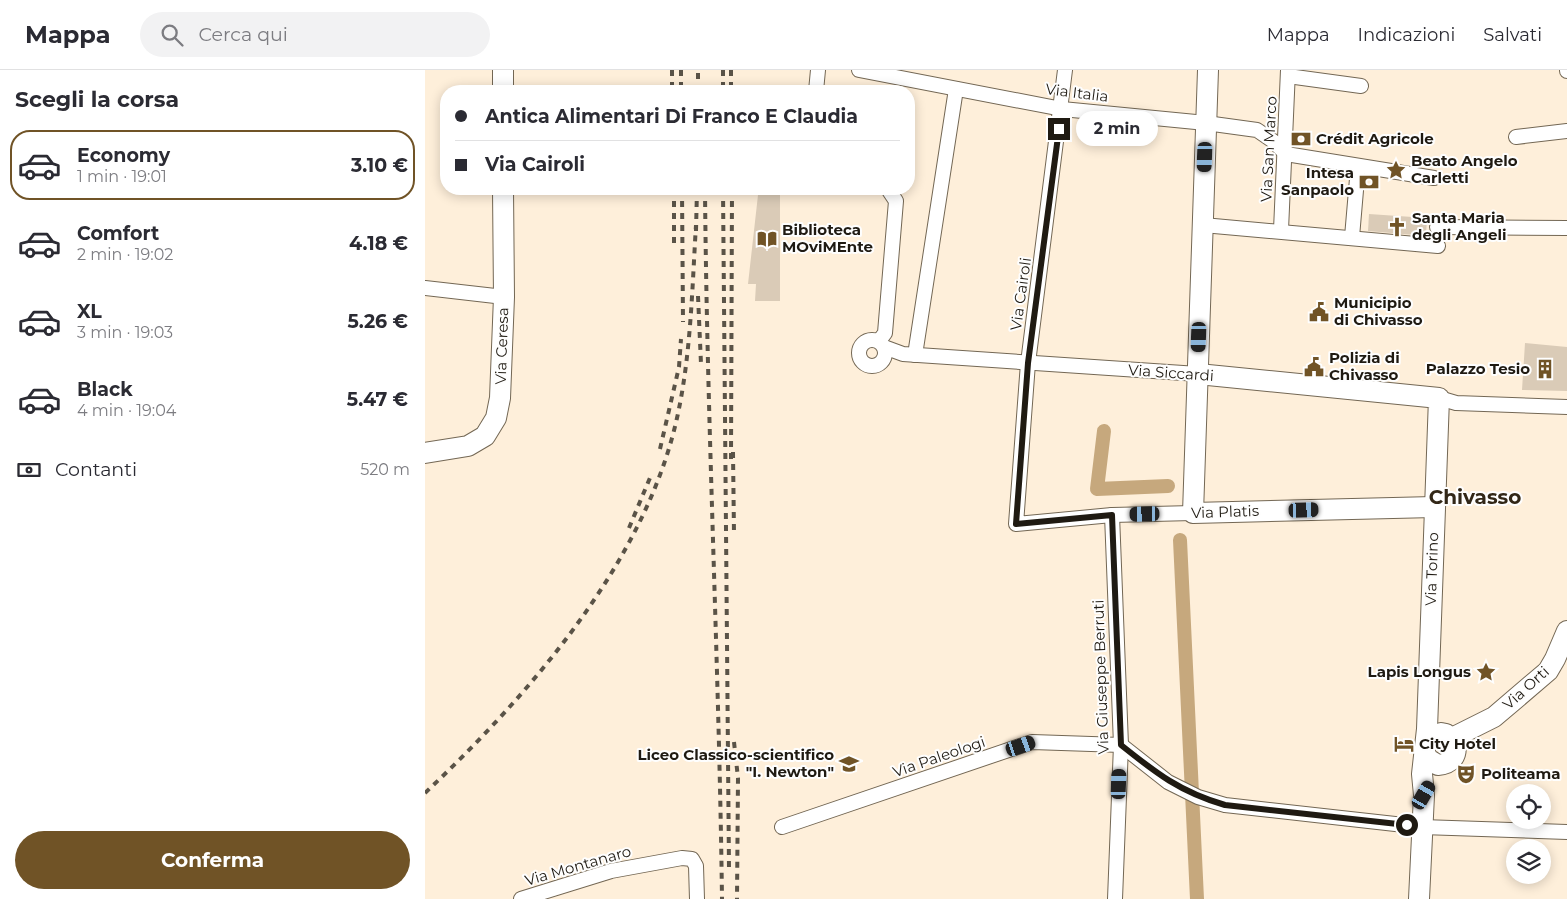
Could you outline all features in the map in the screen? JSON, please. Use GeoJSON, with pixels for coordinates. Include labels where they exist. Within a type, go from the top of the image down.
{"type":"FeatureCollection","features":[{"type":"Feature","properties":{"kind":"street"},"geometry":{"type":"LineString","coordinates":[[503,70],[503,85]]}},
{"type":"Feature","properties":{"kind":"street"},"geometry":{"type":"LineString","coordinates":[[817,85],[818,70]]}},
{"type":"Feature","properties":{"kind":"street","name":"Via Italia"},"geometry":{"type":"LineString","coordinates":[[859,70],[1062,109],[1257,130],[1273,141],[1286,154]]}},
{"type":"Feature","properties":{"kind":"street","name":"Via Cairoli"},"geometry":{"type":"LineString","coordinates":[[1016,524],[1028,363],[1062,109],[1065,70]]}},
{"type":"Feature","properties":{"kind":"street"},"geometry":{"type":"LineString","coordinates":[[1193,513],[1208,70]]}},
{"type":"Feature","properties":{"kind":"street"},"geometry":{"type":"LineString","coordinates":[[1288,73],[1361,86]]}},
{"type":"Feature","properties":{"kind":"street","name":"Via San Marco"},"geometry":{"type":"LineString","coordinates":[[1281,230],[1286,154],[1288,73]]}},
{"type":"Feature","properties":{"kind":"street"},"geometry":{"type":"LineString","coordinates":[[909,355],[956,89]]}},
{"type":"Feature","properties":{"kind":"street"},"geometry":{"type":"LineString","coordinates":[[1516,136],[1567,131]]}},
{"type":"Feature","properties":{"kind":"street"},"geometry":{"type":"LineString","coordinates":[[1286,154],[1434,178]]}},
{"type":"Feature","properties":{"kind":"street"},"geometry":{"type":"LineString","coordinates":[[1352,237],[1358,167]]}},
{"type":"Feature","properties":{"kind":"street","name":"Via Ceresa"},"geometry":{"type":"LineString","coordinates":[[425,453],[468,446],[485,436],[496,418],[500,398],[503,297],[503,195]]}},
{"type":"Feature","properties":{"kind":"street","name":"Via Siccardi"},"geometry":{"type":"LineString","coordinates":[[897,195],[882,349],[909,355],[1198,374],[1439,398]]}},
{"type":"Feature","properties":{"kind":"street"},"geometry":{"type":"LineString","coordinates":[[1203,224],[1438,246]]}},
{"type":"Feature","properties":{"kind":"street"},"geometry":{"type":"LineString","coordinates":[[1437,227],[1567,228]]}},
{"type":"Feature","properties":{"kind":"street"},"geometry":{"type":"LineString","coordinates":[[425,288],[503,297]]}},
{"type":"Feature","properties":{"kind":"street"},"geometry":{"type":"LineString","coordinates":[[1439,398],[1456,403],[1567,407]]}},
{"type":"Feature","properties":{"kind":"street","name":"Via Torino"},"geometry":{"type":"LineString","coordinates":[[1419,899],[1424,795],[1422,774],[1426,747],[1439,398]]}},
{"type":"Feature","properties":{"kind":"street","name":"Via Platis"},"geometry":{"type":"LineString","coordinates":[[1016,524],[1112,515],[1434,507]]}},
{"type":"Feature","properties":{"kind":"street","name":"Via Giuseppe Berruti"},"geometry":{"type":"LineString","coordinates":[[1112,515],[1121,745],[1115,899]]}},
{"type":"Feature","properties":{"kind":"street","name":"Via Orti"},"geometry":{"type":"LineString","coordinates":[[1424,795],[1451,753],[1477,739],[1491,724],[1494,717],[1548,671],[1567,630]]}},
{"type":"Feature","properties":{"kind":"street"},"geometry":{"type":"LineString","coordinates":[[1439,733],[1446,734],[1451,753],[1432,763],[1426,747],[1439,733]]}},
{"type":"Feature","properties":{"kind":"street","name":"Via Paleologi"},"geometry":{"type":"LineString","coordinates":[[782,827],[1032,742],[1121,745]]}},
{"type":"Feature","properties":{"kind":"street"},"geometry":{"type":"LineString","coordinates":[[1121,745],[1169,782],[1198,797],[1225,805],[1422,827],[1567,832]]}},
{"type":"Feature","properties":{"kind":"street","name":"Via Montanaro"},"geometry":{"type":"LineString","coordinates":[[521,899],[611,871],[681,858],[692,859],[696,866],[697,899]]}},
{"type":"Feature","properties":{"kind":"building","name":"Biblioteca MOviMEnte"},"geometry":{"type":"Polygon","coordinates":[[[758,195],[780,195],[780,301],[755,301],[756,284],[748,284],[758,195]]]}},
{"type":"Feature","properties":{"kind":"building","name":"Santa Maria degli Angeli"},"geometry":{"type":"Polygon","coordinates":[[[1369,214],[1427,218],[1426,236],[1368,231],[1369,214]]]}},
{"type":"Feature","properties":{"kind":"building","name":"Palazzo Tesio"},"geometry":{"type":"Polygon","coordinates":[[[1525,343],[1567,347],[1567,391],[1522,390],[1525,343]]]}},
{"type":"Feature","properties":{"kind":"waterway"},"geometry":{"type":"LineString","coordinates":[[1104,431],[1097,489],[1168,486]]}},
{"type":"Feature","properties":{"kind":"waterway"},"geometry":{"type":"LineString","coordinates":[[1180,540],[1197,899]]}},
{"type":"Feature","properties":{"kind":"railway"},"geometry":{"type":"LineString","coordinates":[[672,70],[672,85]]}},
{"type":"Feature","properties":{"kind":"railway"},"geometry":{"type":"LineString","coordinates":[[681,70],[681,85]]}},
{"type":"Feature","properties":{"kind":"railway"},"geometry":{"type":"LineString","coordinates":[[698,70],[698,85]]}},
{"type":"Feature","properties":{"kind":"railway"},"geometry":{"type":"LineString","coordinates":[[723,70],[723,85]]}},
{"type":"Feature","properties":{"kind":"railway"},"geometry":{"type":"LineString","coordinates":[[731,70],[731,85]]}},
{"type":"Feature","properties":{"kind":"railway"},"geometry":{"type":"LineString","coordinates":[[674,195],[674,249]]}},
{"type":"Feature","properties":{"kind":"railway"},"geometry":{"type":"LineString","coordinates":[[682,195],[683,322]]}},
{"type":"Feature","properties":{"kind":"railway"},"geometry":{"type":"LineString","coordinates":[[696,231],[697,195]]}},
{"type":"Feature","properties":{"kind":"railway"},"geometry":{"type":"LineString","coordinates":[[705,195],[722,899]]}},
{"type":"Feature","properties":{"kind":"railway"},"geometry":{"type":"LineString","coordinates":[[723,195],[729,869]]}},
{"type":"Feature","properties":{"kind":"railway"},"geometry":{"type":"LineString","coordinates":[[731,459],[732,195]]}},
{"type":"Feature","properties":{"kind":"railway"},"geometry":{"type":"LineString","coordinates":[[425,793],[504,713],[542,669],[578,622],[611,574],[639,523],[661,471],[682,394],[690,322],[696,225]]}},
{"type":"Feature","properties":{"kind":"railway"},"geometry":{"type":"LineString","coordinates":[[698,296],[701,364]]}},
{"type":"Feature","properties":{"kind":"railway"},"geometry":{"type":"LineString","coordinates":[[660,449],[679,367],[681,339]]}},
{"type":"Feature","properties":{"kind":"railway"},"geometry":{"type":"LineString","coordinates":[[733,452],[734,534]]}},
{"type":"Feature","properties":{"kind":"railway"},"geometry":{"type":"LineString","coordinates":[[629,528],[652,473]]}},
{"type":"Feature","properties":{"kind":"railway"},"geometry":{"type":"LineString","coordinates":[[734,742],[738,778],[737,899]]}},
{"type":"Feature","properties":{"kind":"place","name":"Crédit Agricole"},"geometry":{"type":"Point","coordinates":[1301,139]}},
{"type":"Feature","properties":{"kind":"place","name":"Beato Angelo Carletti"},"geometry":{"type":"Point","coordinates":[1396,170]}},
{"type":"Feature","properties":{"kind":"place","name":"Intesa Sanpaolo"},"geometry":{"type":"Point","coordinates":[1369,182]}},
{"type":"Feature","properties":{"kind":"place","name":"Santa Maria degli Angeli"},"geometry":{"type":"Point","coordinates":[1397,227]}},
{"type":"Feature","properties":{"kind":"place","name":"Biblioteca MOviMEnte"},"geometry":{"type":"Point","coordinates":[767,239]}},
{"type":"Feature","properties":{"kind":"place","name":"Municipio di Chivasso"},"geometry":{"type":"Point","coordinates":[1319,312]}},
{"type":"Feature","properties":{"kind":"place","name":"Polizia di Chivasso"},"geometry":{"type":"Point","coordinates":[1314,367]}},
{"type":"Feature","properties":{"kind":"place","name":"Palazzo Tesio"},"geometry":{"type":"Point","coordinates":[1545,369]}},
{"type":"Feature","properties":{"kind":"place","name":"Lapis Longus"},"geometry":{"type":"Point","coordinates":[1486,672]}},
{"type":"Feature","properties":{"kind":"place","name":"City Hotel"},"geometry":{"type":"Point","coordinates":[1404,744]}},
{"type":"Feature","properties":{"kind":"place","name":"Liceo Classico-scientifico \"I. Newton\""},"geometry":{"type":"Point","coordinates":[849,764]}},
{"type":"Feature","properties":{"kind":"place","name":"Politeama"},"geometry":{"type":"Point","coordinates":[1466,774]}},
{"type":"Feature","properties":{"kind":"district","name":"Chivasso"},"geometry":{"type":"Point","coordinates":[1475,497]}},
{"type":"Feature","properties":{"kind":"route"},"geometry":{"type":"LineString","coordinates":[[1059,129],[1028,363],[1016,524],[1112,515],[1121,745],[1169,782],[1198,797],[1225,805],[1407,825]]}}]}
